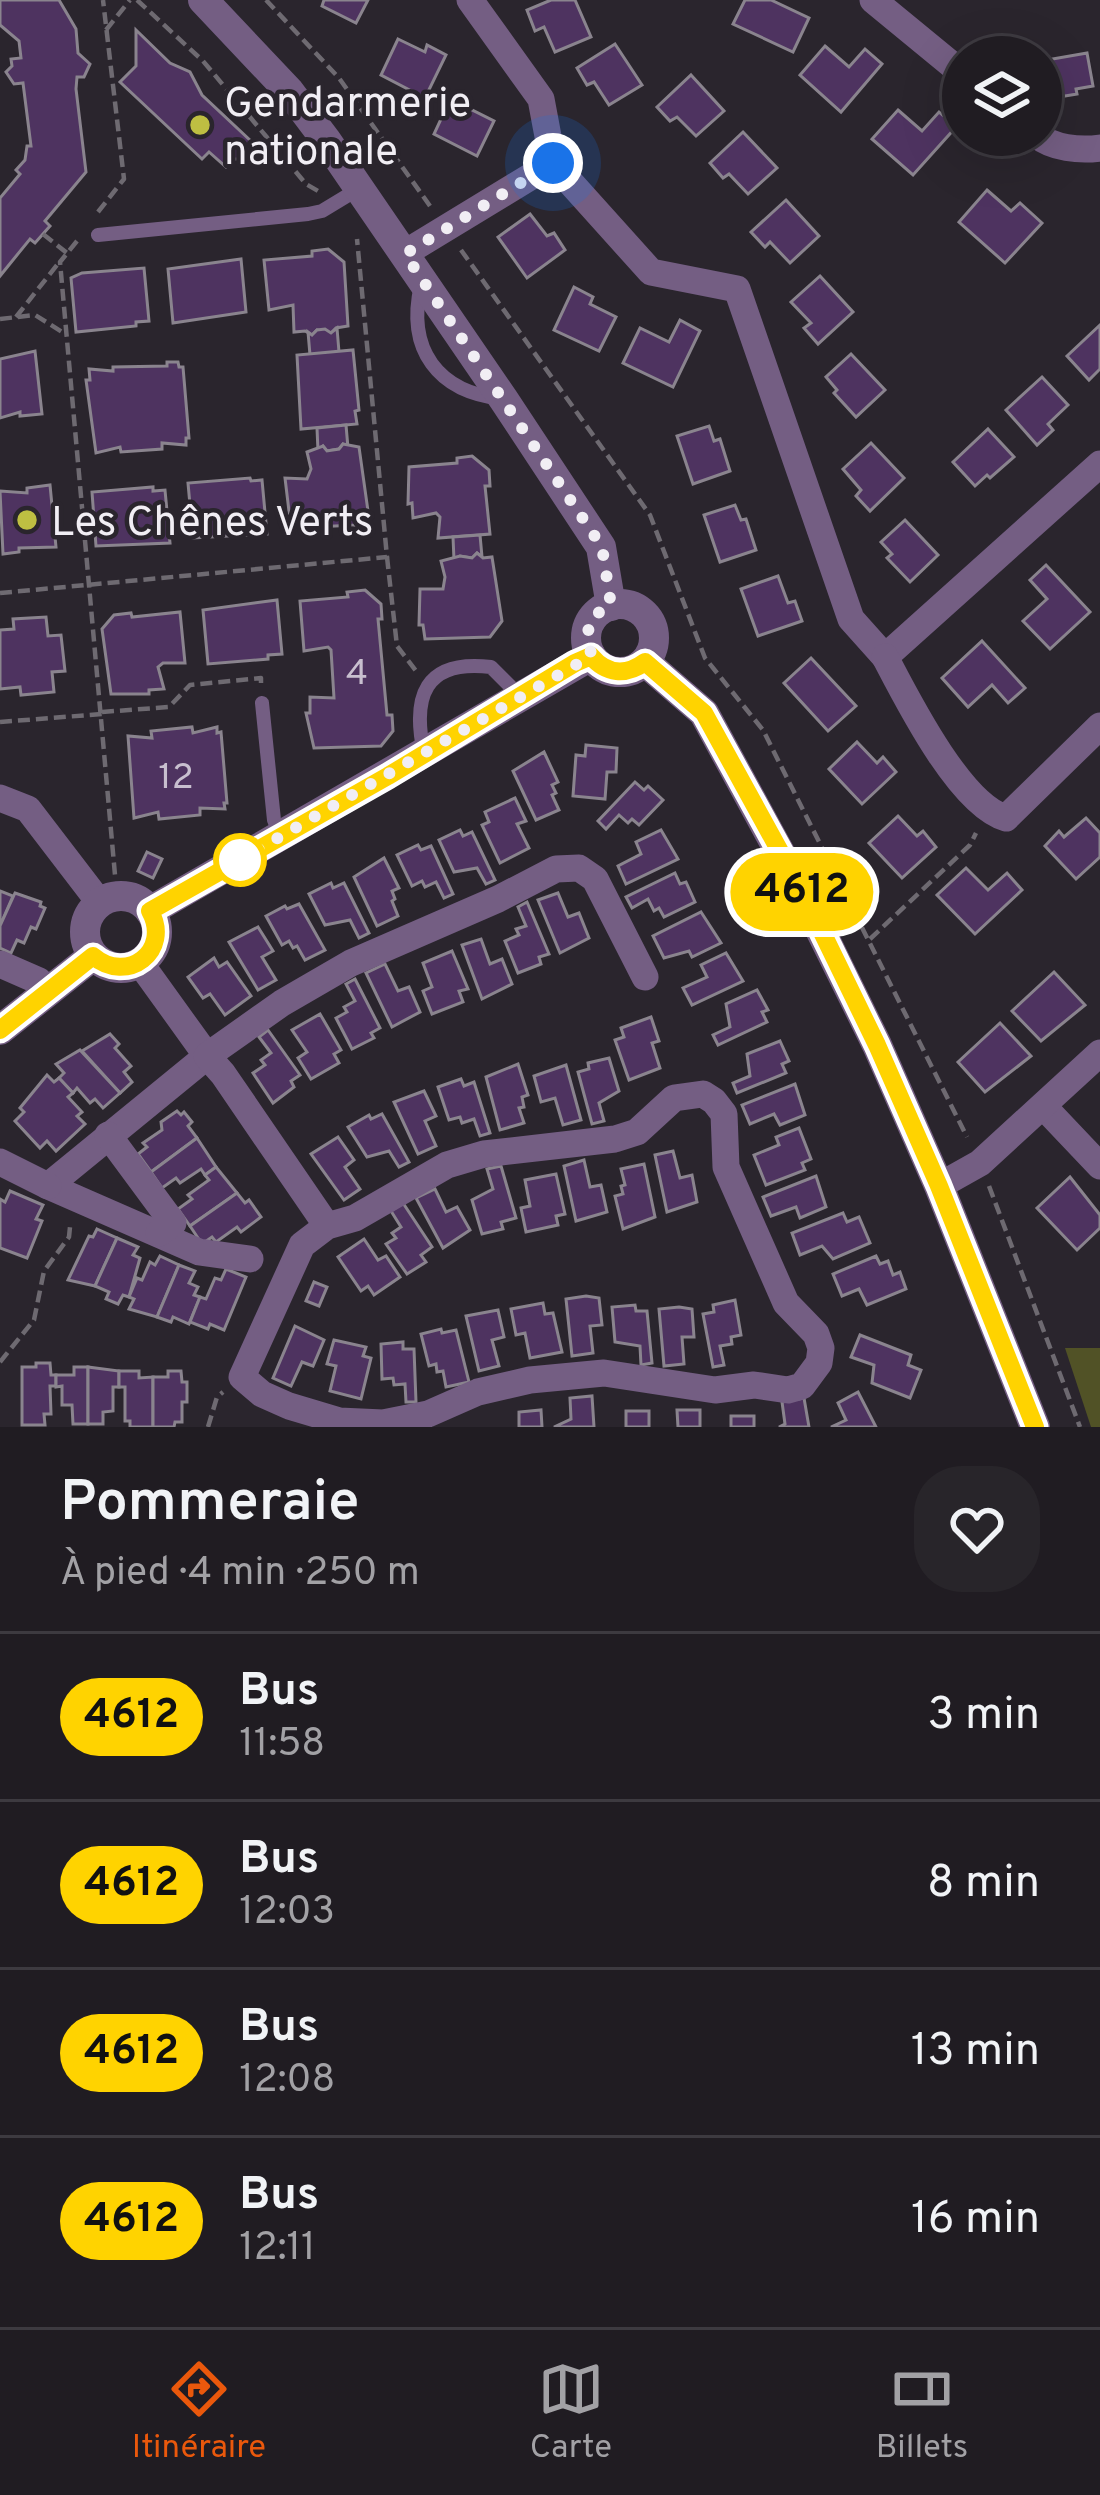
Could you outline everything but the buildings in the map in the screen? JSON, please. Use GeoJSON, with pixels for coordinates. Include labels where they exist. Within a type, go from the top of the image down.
{"type":"FeatureCollection","features":[{"type":"Feature","properties":{"kind":"street"},"geometry":{"type":"LineString","coordinates":[[203,0],[289,91],[350,195],[405,254],[504,400],[602,547],[611,605]]}},
{"type":"Feature","properties":{"kind":"street"},"geometry":{"type":"LineString","coordinates":[[470,0],[542,99],[553,163],[651,272],[736,289],[851,619],[885,657],[923,731],[988,813],[1006,818],[1100,726]]}},
{"type":"Feature","properties":{"kind":"street"},"geometry":{"type":"LineString","coordinates":[[873,0],[942,57]]}},
{"type":"Feature","properties":{"kind":"street"},"geometry":{"type":"LineString","coordinates":[[1062,145],[1100,148]]}},
{"type":"Feature","properties":{"kind":"street"},"geometry":{"type":"LineString","coordinates":[[405,254],[553,163]]}},
{"type":"Feature","properties":{"kind":"street"},"geometry":{"type":"LineString","coordinates":[[885,657],[1100,464]]}},
{"type":"Feature","properties":{"kind":"street"},"geometry":{"type":"LineString","coordinates":[[611,605],[629,605],[648,619],[654,641],[645,662],[627,671],[617,672],[591,656],[588,626],[611,605]]}},
{"type":"Feature","properties":{"kind":"street"},"geometry":{"type":"LineString","coordinates":[[150,911],[591,656]]}},
{"type":"Feature","properties":{"kind":"street"},"geometry":{"type":"LineString","coordinates":[[645,662],[704,713],[805,897],[939,1186],[1035,1427]]}},
{"type":"Feature","properties":{"kind":"street"},"geometry":{"type":"LineString","coordinates":[[0,798],[28,809],[108,900]]}},
{"type":"Feature","properties":{"kind":"street"},"geometry":{"type":"LineString","coordinates":[[61,1191],[108,1135],[282,1003],[351,963],[556,869],[578,868],[595,879],[645,977]]}},
{"type":"Feature","properties":{"kind":"street"},"geometry":{"type":"LineString","coordinates":[[134,899],[150,911],[155,943],[140,963],[122,969],[93,956],[86,926],[108,900],[134,899]]}},
{"type":"Feature","properties":{"kind":"street"},"geometry":{"type":"LineString","coordinates":[[0,1030],[93,956]]}},
{"type":"Feature","properties":{"kind":"street"},"geometry":{"type":"LineString","coordinates":[[140,963],[327,1226]]}},
{"type":"Feature","properties":{"kind":"street"},"geometry":{"type":"LineString","coordinates":[[0,964],[46,989]]}},
{"type":"Feature","properties":{"kind":"street"},"geometry":{"type":"LineString","coordinates":[[939,1186],[980,1163],[1100,1053]]}},
{"type":"Feature","properties":{"kind":"street"},"geometry":{"type":"LineString","coordinates":[[703,1094],[724,1114],[727,1168],[786,1303],[816,1334],[819,1363],[802,1386],[788,1390],[754,1385],[715,1390],[604,1373],[478,1392],[428,1414],[383,1423],[339,1421],[262,1394],[242,1376],[302,1245],[327,1226],[355,1219],[447,1165],[484,1154],[615,1139],[637,1132],[674,1098],[703,1094]]}},
{"type":"Feature","properties":{"kind":"street"},"geometry":{"type":"LineString","coordinates":[[1044,1107],[1100,1166]]}},
{"type":"Feature","properties":{"kind":"street"},"geometry":{"type":"LineString","coordinates":[[108,1135],[173,1223],[159,1233]]}},
{"type":"Feature","properties":{"kind":"street"},"geometry":{"type":"LineString","coordinates":[[0,1162],[199,1252],[250,1258]]}},
{"type":"Feature","properties":{"kind":"lane"},"geometry":{"type":"LineString","coordinates":[[98,235],[308,214],[350,195]]}},
{"type":"Feature","properties":{"kind":"lane"},"geometry":{"type":"LineString","coordinates":[[424,754],[419,698],[441,675],[477,665],[491,667],[520,696]]}},
{"type":"Feature","properties":{"kind":"lane"},"geometry":{"type":"LineString","coordinates":[[262,703],[280,838]]}},
{"type":"Feature","properties":{"kind":"path"},"geometry":{"type":"LineString","coordinates":[[94,217],[124,179],[103,0]]}},
{"type":"Feature","properties":{"kind":"path"},"geometry":{"type":"LineString","coordinates":[[106,30],[134,0],[203,61],[306,184],[350,195],[398,646],[428,686]]}},
{"type":"Feature","properties":{"kind":"path"},"geometry":{"type":"LineString","coordinates":[[43,234],[67,253]]}},
{"type":"Feature","properties":{"kind":"path"},"geometry":{"type":"LineString","coordinates":[[16,317],[80,236]]}},
{"type":"Feature","properties":{"kind":"path"},"geometry":{"type":"LineString","coordinates":[[60,262],[102,713],[108,900]]}},
{"type":"Feature","properties":{"kind":"path"},"geometry":{"type":"LineString","coordinates":[[0,319],[35,315],[67,335]]}},
{"type":"Feature","properties":{"kind":"path"},"geometry":{"type":"LineString","coordinates":[[0,592],[386,557]]}},
{"type":"Feature","properties":{"kind":"path"},"geometry":{"type":"LineString","coordinates":[[0,722],[169,707],[190,686],[261,678],[262,703]]}},
{"type":"Feature","properties":{"kind":"path"},"geometry":{"type":"LineString","coordinates":[[870,939],[970,845],[988,813]]}},
{"type":"Feature","properties":{"kind":"path"},"geometry":{"type":"LineString","coordinates":[[0,1362],[34,1320],[44,1271],[69,1237],[61,1191]]}},
{"type":"Feature","properties":{"kind":"path"},"geometry":{"type":"LineString","coordinates":[[208,1427],[217,1397],[242,1376]]}},
{"type":"Feature","properties":{"kind":"shaded area"},"geometry":{"type":"Polygon","coordinates":[[[1065,1348],[1100,1348],[1100,1427],[1091,1427],[1065,1348]]]}},
{"type":"Feature","properties":{"kind":"bus line","name":"4612"},"geometry":{"type":"LineString","coordinates":[[0,1030],[93,956],[122,969],[142,961],[157,932],[150,911],[575,663],[591,656],[617,672],[645,662],[704,713],[805,897],[939,1186],[1035,1427]]}},
{"type":"Feature","properties":{"kind":"place","name":"Gendarmerie nationale"},"geometry":{"type":"Point","coordinates":[200,125]}},
{"type":"Feature","properties":{"kind":"place","name":"Les Chênes Verts"},"geometry":{"type":"Point","coordinates":[27,520]}},
{"type":"Feature","properties":{"kind":"route"},"geometry":{"type":"LineString","coordinates":[[240,860],[591,656],[588,626],[611,605],[602,547],[405,254],[553,163]]}}]}
